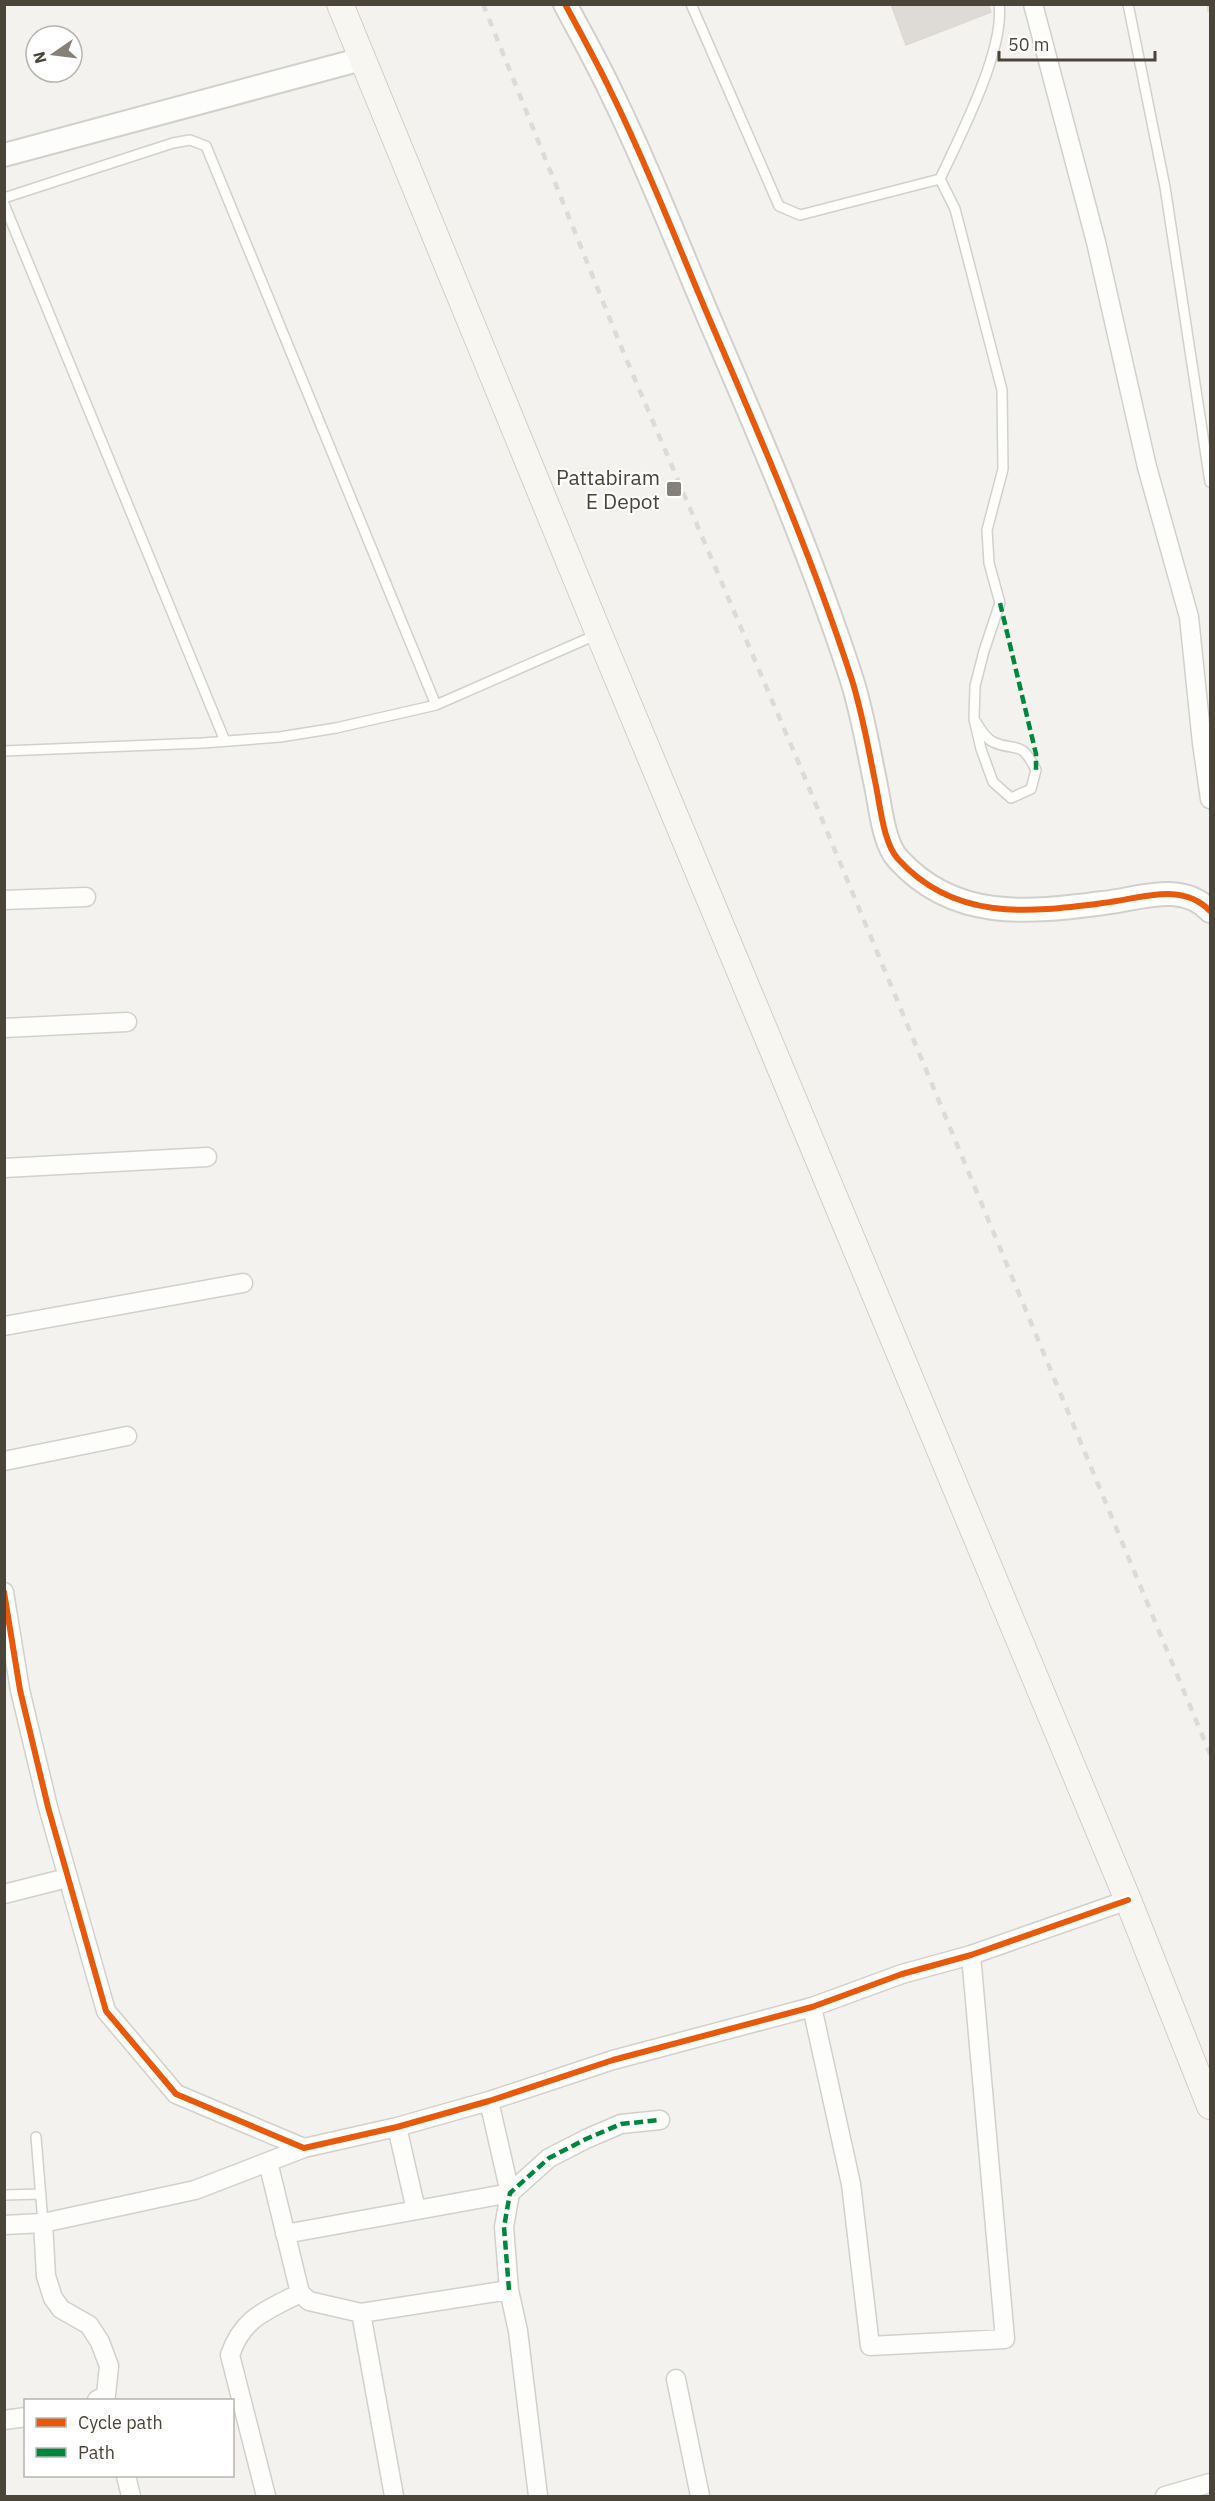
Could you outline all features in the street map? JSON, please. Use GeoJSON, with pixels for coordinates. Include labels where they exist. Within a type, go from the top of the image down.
{"type":"FeatureCollection","features":[{"type":"Feature","properties":{"kind":"main road"},"geometry":{"type":"LineString","coordinates":[[340,4],[599,633],[1128,1900],[1210,2106]]}},
{"type":"Feature","properties":{"kind":"street"},"geometry":{"type":"LineString","coordinates":[[565,4],[613,95],[746,403],[816,575],[852,680],[883,822],[895,856],[925,884],[969,905],[1013,911],[1105,903],[1152,894],[1179,894],[1199,900],[1210,911]]}},
{"type":"Feature","properties":{"kind":"street"},"geometry":{"type":"LineString","coordinates":[[1033,4],[1096,242],[1148,467],[1189,617],[1210,799]]}},
{"type":"Feature","properties":{"kind":"street"},"geometry":{"type":"LineString","coordinates":[[4,155],[362,60]]}},
{"type":"Feature","properties":{"kind":"street"},"geometry":{"type":"LineString","coordinates":[[4,900],[86,897]]}},
{"type":"Feature","properties":{"kind":"street"},"geometry":{"type":"LineString","coordinates":[[4,1028],[128,1022]]}},
{"type":"Feature","properties":{"kind":"street"},"geometry":{"type":"LineString","coordinates":[[4,1168],[207,1157]]}},
{"type":"Feature","properties":{"kind":"street"},"geometry":{"type":"LineString","coordinates":[[4,1326],[243,1283]]}},
{"type":"Feature","properties":{"kind":"street"},"geometry":{"type":"LineString","coordinates":[[4,1461],[127,1436]]}},
{"type":"Feature","properties":{"kind":"street"},"geometry":{"type":"LineString","coordinates":[[4,1592],[20,1690],[67,1878],[106,2011],[176,2094],[304,2148]]}},
{"type":"Feature","properties":{"kind":"street"},"geometry":{"type":"LineString","coordinates":[[4,1894],[67,1878]]}},
{"type":"Feature","properties":{"kind":"street"},"geometry":{"type":"LineString","coordinates":[[4,2225],[43,2223],[195,2190],[304,2148],[397,2127],[489,2101],[613,2060],[812,2007],[902,1974],[971,1956],[1128,1900]]}},
{"type":"Feature","properties":{"kind":"street"},"geometry":{"type":"LineString","coordinates":[[812,2007],[850,2184],[870,2346],[1005,2338],[971,1956]]}},
{"type":"Feature","properties":{"kind":"street"},"geometry":{"type":"LineString","coordinates":[[489,2101],[510,2193],[504,2227],[509,2290],[518,2331],[538,2496]]}},
{"type":"Feature","properties":{"kind":"street"},"geometry":{"type":"LineString","coordinates":[[285,2234],[510,2193],[549,2158],[586,2139],[621,2124],[660,2120]]}},
{"type":"Feature","properties":{"kind":"street"},"geometry":{"type":"LineString","coordinates":[[397,2127],[416,2210]]}},
{"type":"Feature","properties":{"kind":"street"},"geometry":{"type":"LineString","coordinates":[[267,2162],[300,2293],[309,2301],[361,2313],[509,2290]]}},
{"type":"Feature","properties":{"kind":"street"},"geometry":{"type":"LineString","coordinates":[[43,2223],[46,2276],[53,2298],[61,2309],[89,2325],[100,2342],[109,2366],[103,2399]]}},
{"type":"Feature","properties":{"kind":"street"},"geometry":{"type":"LineString","coordinates":[[266,2496],[230,2355],[236,2337],[253,2318],[300,2293]]}},
{"type":"Feature","properties":{"kind":"street"},"geometry":{"type":"LineString","coordinates":[[361,2313],[394,2496]]}},
{"type":"Feature","properties":{"kind":"street"},"geometry":{"type":"LineString","coordinates":[[676,2379],[700,2496]]}},
{"type":"Feature","properties":{"kind":"street"},"geometry":{"type":"LineString","coordinates":[[4,2420],[24,2417]]}},
{"type":"Feature","properties":{"kind":"street"},"geometry":{"type":"LineString","coordinates":[[126,2477],[131,2496]]}},
{"type":"Feature","properties":{"kind":"street"},"geometry":{"type":"LineString","coordinates":[[1165,2496],[1210,2483]]}},
{"type":"Feature","properties":{"kind":"lane"},"geometry":{"type":"LineString","coordinates":[[691,4],[779,206],[800,214],[939,179],[966,125],[998,40],[999,4]]}},
{"type":"Feature","properties":{"kind":"lane"},"geometry":{"type":"LineString","coordinates":[[1128,4],[1165,188],[1210,482]]}},
{"type":"Feature","properties":{"kind":"lane"},"geometry":{"type":"LineString","coordinates":[[4,198],[173,142],[189,140],[206,146],[436,705]]}},
{"type":"Feature","properties":{"kind":"lane"},"geometry":{"type":"LineString","coordinates":[[939,179],[955,209],[1002,390],[1003,469],[987,530],[989,563],[1000,603],[997,617],[988,635],[975,686],[974,719],[981,749],[993,782],[1011,798],[1031,789],[1036,770],[1030,757],[1015,746],[993,742],[974,719]]}},
{"type":"Feature","properties":{"kind":"lane"},"geometry":{"type":"LineString","coordinates":[[4,204],[225,741]]}},
{"type":"Feature","properties":{"kind":"lane"},"geometry":{"type":"LineString","coordinates":[[4,751],[225,741],[280,737],[336,728],[436,705],[599,633]]}},
{"type":"Feature","properties":{"kind":"lane"},"geometry":{"type":"LineString","coordinates":[[36,2137],[43,2223]]}},
{"type":"Feature","properties":{"kind":"lane"},"geometry":{"type":"LineString","coordinates":[[4,2195],[41,2194]]}},
{"type":"Feature","properties":{"kind":"building"},"geometry":{"type":"Polygon","coordinates":[[[891,4],[988,4],[991,12],[906,45],[891,4]]]}},
{"type":"Feature","properties":{"kind":"railway"},"geometry":{"type":"LineString","coordinates":[[483,4],[622,349],[797,759],[1210,1754]]}},
{"type":"Feature","properties":{"kind":"railway"},"geometry":{"type":"LineString","coordinates":[[1209,4],[1210,20]]}},
{"type":"Feature","properties":{"kind":"marked path"},"geometry":{"type":"LineString","coordinates":[[1000,603],[1036,754],[1036,770]]}},
{"type":"Feature","properties":{"kind":"marked path"},"geometry":{"type":"LineString","coordinates":[[509,2290],[504,2227],[510,2193],[549,2158],[586,2139],[621,2124],[660,2120]]}},
{"type":"Feature","properties":{"kind":"cycle path"},"geometry":{"type":"LineString","coordinates":[[565,4],[639,151],[803,543],[855,690],[883,822],[893,852],[920,879],[943,893],[968,903],[993,908],[1020,910],[1075,907],[1160,894],[1174,894],[1199,902],[1210,911]]}},
{"type":"Feature","properties":{"kind":"cycle path"},"geometry":{"type":"LineString","coordinates":[[4,1592],[20,1690],[48,1807],[106,2011],[176,2094],[304,2148],[397,2127],[489,2101],[613,2060],[812,2007],[902,1974],[971,1955],[1128,1900]]}},
{"type":"Feature","properties":{"kind":"place","name":"Pattabiram E Depot"},"geometry":{"type":"Point","coordinates":[674,489]}}]}
